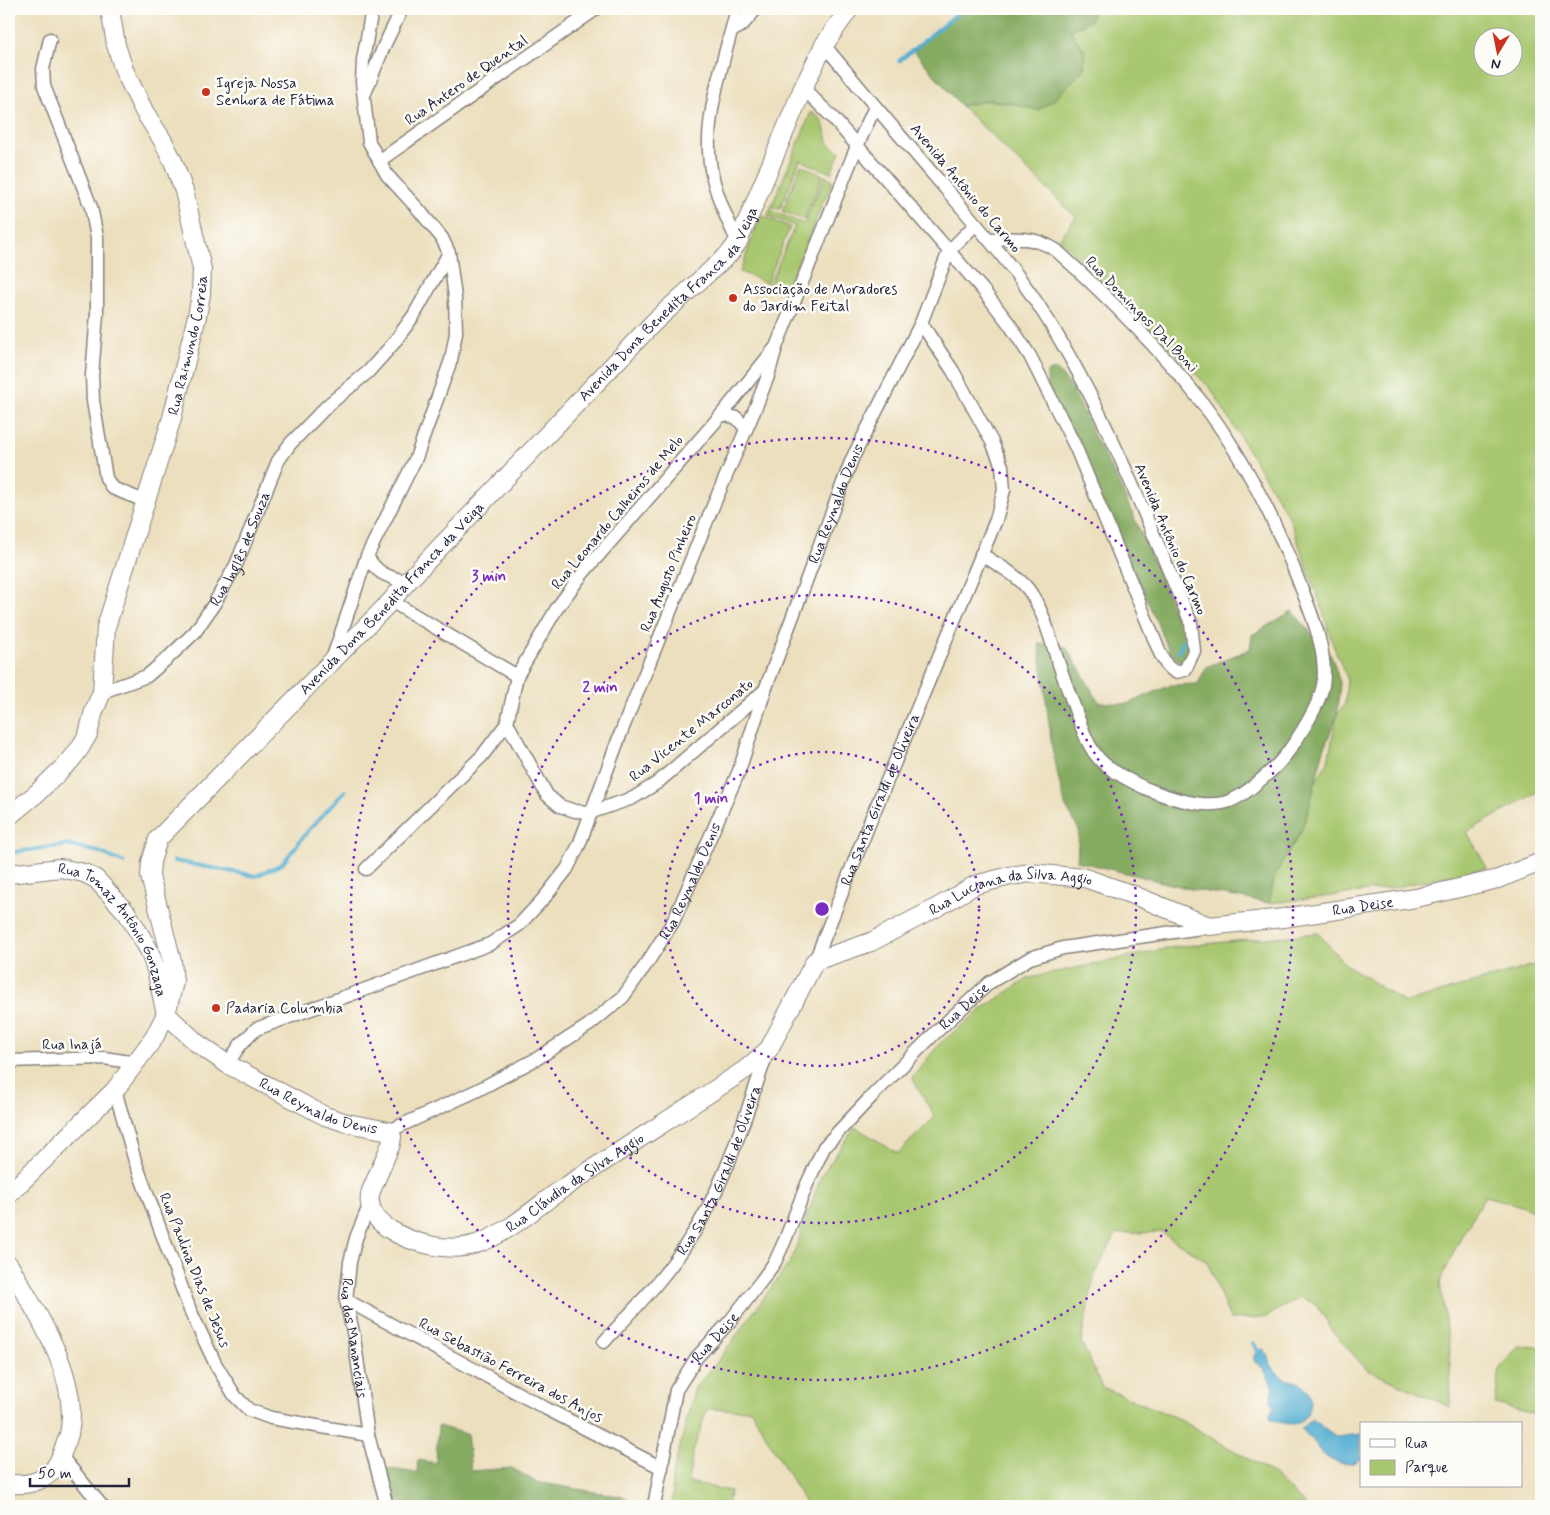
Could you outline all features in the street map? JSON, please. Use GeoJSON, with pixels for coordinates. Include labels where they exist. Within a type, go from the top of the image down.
{"type":"FeatureCollection","features":[{"type":"Feature","properties":{"kind":"street","name":"Rua Raimundo Correia"},"geometry":{"type":"LineString","coordinates":[[102,692],[106,627],[172,418],[197,316],[201,294],[202,269],[184,191],[173,161],[144,111],[124,70],[116,45],[110,9]]}},
{"type":"Feature","properties":{"kind":"street"},"geometry":{"type":"LineString","coordinates":[[332,662],[367,556],[416,458],[450,360],[456,333],[455,297],[449,253],[442,238],[386,175],[369,142],[363,97],[363,60],[372,9]]}},
{"type":"Feature","properties":{"kind":"street"},"geometry":{"type":"LineString","coordinates":[[363,97],[402,9]]}},
{"type":"Feature","properties":{"kind":"street","name":"Rua Antero de Quental"},"geometry":{"type":"LineString","coordinates":[[379,161],[596,9]]}},
{"type":"Feature","properties":{"kind":"street"},"geometry":{"type":"LineString","coordinates":[[737,9],[712,110],[710,155],[712,173],[718,193],[738,242]]}},
{"type":"Feature","properties":{"kind":"street"},"geometry":{"type":"LineString","coordinates":[[732,31],[742,25],[756,9]]}},
{"type":"Feature","properties":{"kind":"street","name":"Avenida Dona Benedita Franca da Veiga"},"geometry":{"type":"LineString","coordinates":[[9,1194],[115,1090],[154,1038],[166,1014],[174,982],[172,961],[150,876],[151,862],[158,840],[391,602],[407,582],[654,322],[723,261],[738,242],[803,88],[824,46],[849,9]]}},
{"type":"Feature","properties":{"kind":"street"},"geometry":{"type":"LineString","coordinates":[[50,39],[43,69],[44,86],[91,207],[97,237],[97,314],[92,375],[93,401],[106,478],[112,488],[147,502]]}},
{"type":"Feature","properties":{"kind":"street","name":"Avenida Antônio do Carmo"},"geometry":{"type":"LineString","coordinates":[[803,88],[949,251],[1010,325],[1030,356],[1076,448],[1160,653],[1167,666],[1175,672],[1185,670],[1194,651],[1191,623],[1103,420],[1072,360],[1039,306],[989,239],[824,46]]}},
{"type":"Feature","properties":{"kind":"street","name":"Rua Leonardo Calheiros de Melo"},"geometry":{"type":"LineString","coordinates":[[366,869],[482,756],[507,723],[517,676],[557,608],[583,573],[722,414],[776,347],[856,146],[875,107]]}},
{"type":"Feature","properties":{"kind":"street","name":"Rua Reynaldo Denis"},"geometry":{"type":"LineString","coordinates":[[166,1014],[197,1043],[227,1064],[324,1116],[347,1123],[389,1130],[476,1091],[538,1058],[589,1025],[623,997],[673,922],[740,771],[766,690],[852,459],[921,323],[949,251],[976,224]]}},
{"type":"Feature","properties":{"kind":"street","name":"Rua Domingos Dal Boni"},"geometry":{"type":"LineString","coordinates":[[981,554],[1026,586],[1035,600],[1046,623],[1086,737],[1099,759],[1118,774],[1145,788],[1176,799],[1198,804],[1223,803],[1242,795],[1275,767],[1288,753],[1315,705],[1323,685],[1322,654],[1315,623],[1288,554],[1259,491],[1201,401],[1148,340],[1056,250],[1044,242],[1031,239],[989,239]]}},
{"type":"Feature","properties":{"kind":"street","name":"Rua Inglês de Souza"},"geometry":{"type":"LineString","coordinates":[[102,692],[147,676],[195,632],[214,604],[236,565],[278,461],[290,444],[328,405],[368,372],[393,344],[414,314],[449,253]]}},
{"type":"Feature","properties":{"kind":"street","name":"Rua Santa Giraldi de Oliveira"},"geometry":{"type":"LineString","coordinates":[[604,1342],[666,1273],[688,1242],[708,1206],[728,1162],[769,1048],[816,961],[869,824],[996,520],[1004,490],[1002,466],[992,442],[957,379],[921,323]]}},
{"type":"Feature","properties":{"kind":"street","name":"Rua Augusto Pinheiro"},"geometry":{"type":"LineString","coordinates":[[227,1064],[241,1044],[256,1029],[490,944],[519,926],[567,869],[579,845],[626,721],[768,376],[776,347]]}},
{"type":"Feature","properties":{"kind":"street"},"geometry":{"type":"LineString","coordinates":[[722,414],[737,418],[746,429]]}},
{"type":"Feature","properties":{"kind":"street"},"geometry":{"type":"LineString","coordinates":[[367,556],[374,568],[379,572],[407,582]]}},
{"type":"Feature","properties":{"kind":"street"},"geometry":{"type":"LineString","coordinates":[[391,602],[517,676]]}},
{"type":"Feature","properties":{"kind":"street","name":"Rua Vicente Marconato"},"geometry":{"type":"LineString","coordinates":[[507,723],[547,795],[560,806],[575,811],[592,812],[633,798],[657,783],[766,690]]}},
{"type":"Feature","properties":{"kind":"street"},"geometry":{"type":"LineString","coordinates":[[9,816],[36,794],[71,760],[88,734],[94,711],[102,692]]}},
{"type":"Feature","properties":{"kind":"street","name":"Rua Deise"},"geometry":{"type":"LineString","coordinates":[[654,1506],[676,1390],[684,1374],[697,1357],[731,1320],[774,1262],[824,1147],[935,1033],[989,983],[1030,958],[1063,948],[1416,898],[1498,879],[1541,862]]}},
{"type":"Feature","properties":{"kind":"street","name":"Rua Tomaz Antônio Gonzaga"},"geometry":{"type":"LineString","coordinates":[[9,874],[60,868],[84,873],[96,879],[127,913],[149,950],[156,970],[166,1014]]}},
{"type":"Feature","properties":{"kind":"street","name":"Rua Luciana da Silva Aggio"},"geometry":{"type":"LineString","coordinates":[[816,961],[871,942],[975,886],[1010,876],[1030,873],[1085,878],[1136,896],[1209,926]]}},
{"type":"Feature","properties":{"kind":"street","name":"Rua Cláudia da Silva Aggio"},"geometry":{"type":"LineString","coordinates":[[369,1206],[386,1227],[396,1234],[418,1242],[456,1247],[475,1245],[493,1238],[598,1165],[746,1069],[769,1048]]}},
{"type":"Feature","properties":{"kind":"street","name":"Rua Inajá"},"geometry":{"type":"LineString","coordinates":[[9,1061],[104,1058],[136,1063]]}},
{"type":"Feature","properties":{"kind":"street","name":"Rua Paulina Dias de Jesus"},"geometry":{"type":"LineString","coordinates":[[115,1090],[135,1160],[190,1310],[216,1366],[235,1396],[249,1410],[271,1418],[368,1435]]}},
{"type":"Feature","properties":{"kind":"street","name":"Rua dos Mananciais"},"geometry":{"type":"LineString","coordinates":[[368,1435],[354,1336],[346,1300],[350,1262],[356,1238],[369,1206],[371,1191],[391,1144],[392,1137],[389,1130]]}},
{"type":"Feature","properties":{"kind":"street"},"geometry":{"type":"LineString","coordinates":[[9,1265],[63,1366],[69,1391],[70,1417],[69,1434],[61,1456],[49,1476],[36,1482],[9,1484]]}},
{"type":"Feature","properties":{"kind":"street","name":"Rua Sebastião Ferreira dos Anjos"},"geometry":{"type":"LineString","coordinates":[[346,1300],[547,1409],[662,1468]]}},
{"type":"Feature","properties":{"kind":"street"},"geometry":{"type":"LineString","coordinates":[[368,1435],[387,1506]]}},
{"type":"Feature","properties":{"kind":"street"},"geometry":{"type":"LineString","coordinates":[[61,1456],[102,1506]]}},
{"type":"Feature","properties":{"kind":"green space"},"geometry":{"type":"Polygon","coordinates":[[[963,9],[1095,9],[1090,20],[1070,31],[1085,51],[1084,69],[1054,100],[1038,110],[989,100],[961,106],[914,51],[963,9]]]}},
{"type":"Feature","properties":{"kind":"green space"},"geometry":{"type":"Polygon","coordinates":[[[1095,9],[1541,9],[1541,790],[1467,832],[1487,868],[1391,888],[1269,903],[1275,875],[1301,831],[1315,783],[1328,761],[1337,715],[1345,704],[1347,678],[1333,645],[1289,517],[1211,389],[1059,239],[1076,217],[961,106],[989,100],[1038,110],[1085,51],[1070,30],[1090,20],[1095,9]]]}},
{"type":"Feature","properties":{"kind":"green space"},"geometry":{"type":"Polygon","coordinates":[[[811,112],[822,120],[829,144],[840,152],[831,173],[800,160],[780,209],[771,208],[811,112]]]}},
{"type":"Feature","properties":{"kind":"green space"},"geometry":{"type":"Polygon","coordinates":[[[801,165],[823,175],[804,220],[782,211],[801,165]]]}},
{"type":"Feature","properties":{"kind":"green space"},"geometry":{"type":"Polygon","coordinates":[[[825,176],[833,180],[785,292],[769,285],[795,226],[768,215],[770,210],[804,224],[825,176]]]}},
{"type":"Feature","properties":{"kind":"green space"},"geometry":{"type":"Polygon","coordinates":[[[761,215],[790,227],[767,283],[740,272],[761,215]]]}},
{"type":"Feature","properties":{"kind":"green space"},"geometry":{"type":"Polygon","coordinates":[[[1057,370],[1076,397],[1115,476],[1163,585],[1189,648],[1191,658],[1180,662],[1170,653],[1144,593],[1047,389],[1047,372],[1057,370]]]}},
{"type":"Feature","properties":{"kind":"green space"},"geometry":{"type":"Polygon","coordinates":[[[1292,611],[1332,657],[1340,683],[1337,715],[1323,752],[1308,812],[1301,831],[1275,875],[1269,903],[1191,889],[1077,861],[1079,830],[1065,805],[1052,748],[1039,644],[1066,647],[1099,702],[1127,704],[1171,685],[1198,684],[1206,667],[1250,649],[1252,635],[1292,611]]]}},
{"type":"Feature","properties":{"kind":"green space"},"geometry":{"type":"Polygon","coordinates":[[[1318,933],[1344,963],[1405,1003],[1541,963],[1541,1217],[1525,1207],[1485,1196],[1461,1237],[1440,1282],[1450,1350],[1451,1407],[1367,1370],[1334,1333],[1316,1304],[1300,1297],[1264,1318],[1230,1319],[1207,1261],[1161,1232],[1116,1234],[1094,1276],[1081,1341],[1102,1387],[1179,1419],[1269,1471],[1307,1506],[807,1506],[751,1410],[707,1409],[693,1452],[688,1482],[730,1491],[728,1506],[673,1506],[672,1477],[695,1388],[717,1362],[792,1259],[821,1176],[855,1127],[898,1153],[935,1117],[912,1078],[939,1044],[986,1006],[1029,978],[1174,947],[1318,933]]]}},
{"type":"Feature","properties":{"kind":"green space"},"geometry":{"type":"Polygon","coordinates":[[[1518,1346],[1541,1347],[1541,1421],[1537,1415],[1495,1404],[1500,1368],[1518,1346]]]}},
{"type":"Feature","properties":{"kind":"green space"},"geometry":{"type":"Polygon","coordinates":[[[438,1426],[467,1434],[471,1471],[512,1468],[536,1482],[619,1496],[645,1506],[423,1506],[388,1500],[383,1468],[417,1473],[418,1460],[436,1463],[438,1426]]]}},
{"type":"Feature","properties":{"kind":"water"},"geometry":{"type":"Polygon","coordinates":[[[1262,1349],[1265,1350],[1272,1366],[1280,1376],[1299,1383],[1308,1390],[1311,1405],[1307,1415],[1299,1422],[1287,1424],[1271,1419],[1270,1414],[1274,1407],[1271,1399],[1273,1387],[1263,1368],[1254,1361],[1254,1355],[1262,1349]]]}},
{"type":"Feature","properties":{"kind":"water"},"geometry":{"type":"Polygon","coordinates":[[[1312,1419],[1337,1437],[1360,1434],[1360,1460],[1350,1464],[1333,1461],[1323,1454],[1301,1428],[1312,1419]]]}},
{"type":"Feature","properties":{"kind":"waterway"},"geometry":{"type":"LineString","coordinates":[[899,61],[963,9]]}},
{"type":"Feature","properties":{"kind":"waterway"},"geometry":{"type":"LineString","coordinates":[[1179,651],[1183,640]]}},
{"type":"Feature","properties":{"kind":"waterway"},"geometry":{"type":"LineString","coordinates":[[174,861],[256,876],[282,864],[308,831],[345,791]]}},
{"type":"Feature","properties":{"kind":"waterway"},"geometry":{"type":"LineString","coordinates":[[15,852],[67,845],[99,852],[124,863]]}},
{"type":"Feature","properties":{"kind":"waterway"},"geometry":{"type":"LineString","coordinates":[[1253,1343],[1261,1356]]}},
{"type":"Feature","properties":{"kind":"place","name":"Igreja Nossa Senhora de Fátima"},"geometry":{"type":"Point","coordinates":[206,92]}},
{"type":"Feature","properties":{"kind":"place","name":"Associação de Moradores do Jardim Feital"},"geometry":{"type":"Point","coordinates":[733,298]}},
{"type":"Feature","properties":{"kind":"place","name":"Padaria Columbia"},"geometry":{"type":"Point","coordinates":[216,1008]}}]}
